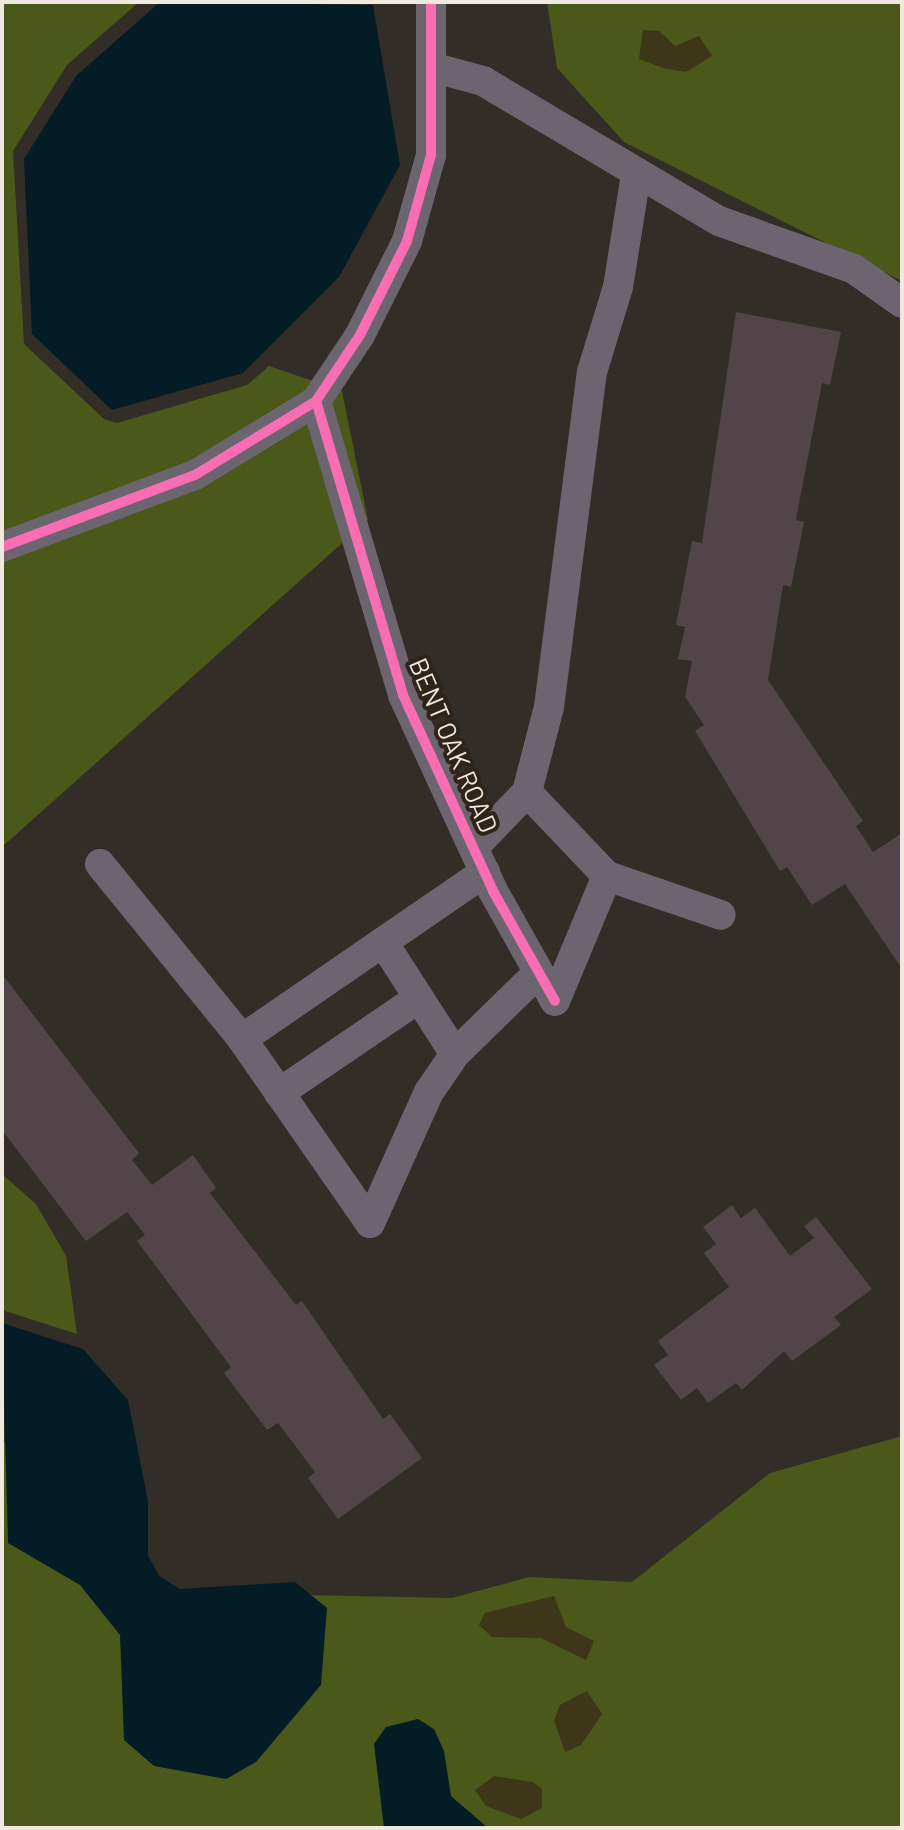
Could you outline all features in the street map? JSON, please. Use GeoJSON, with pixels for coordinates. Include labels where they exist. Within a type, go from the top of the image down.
{"type":"FeatureCollection","features":[{"type":"Feature","properties":{"kind":"street"},"geometry":{"type":"LineString","coordinates":[[2,547],[195,475],[316,401],[360,335],[407,241],[431,155],[431,2]]}},
{"type":"Feature","properties":{"kind":"street"},"geometry":{"type":"LineString","coordinates":[[431,67],[483,81],[719,221],[854,269],[902,303]]}},
{"type":"Feature","properties":{"kind":"street"},"geometry":{"type":"LineString","coordinates":[[242,1039],[383,942],[479,860],[527,792],[549,707],[592,372],[618,287],[636,174]]}},
{"type":"Feature","properties":{"kind":"street","name":"BENT OAK ROAD"},"geometry":{"type":"LineString","coordinates":[[316,401],[403,695],[479,860],[555,1001],[607,876]]}},
{"type":"Feature","properties":{"kind":"street"},"geometry":{"type":"LineString","coordinates":[[527,792],[607,876],[721,915]]}},
{"type":"Feature","properties":{"kind":"street"},"geometry":{"type":"LineString","coordinates":[[100,864],[242,1039],[370,1223],[429,1092],[455,1054],[538,973]]}},
{"type":"Feature","properties":{"kind":"street"},"geometry":{"type":"LineString","coordinates":[[383,942],[455,1054]]}},
{"type":"Feature","properties":{"kind":"street"},"geometry":{"type":"LineString","coordinates":[[279,1093],[419,998]]}},
{"type":"Feature","properties":{"kind":"green space"},"geometry":{"type":"Polygon","coordinates":[[[2,2],[139,2],[67,65],[13,151],[24,344],[104,419],[117,423],[247,385],[269,366],[342,391],[368,520],[2,847],[2,2]]]}},
{"type":"Feature","properties":{"kind":"green space"},"geometry":{"type":"Polygon","coordinates":[[[547,2],[902,2],[902,281],[624,142],[557,68],[547,2]]]}},
{"type":"Feature","properties":{"kind":"green space"},"geometry":{"type":"Polygon","coordinates":[[[2,1174],[36,1204],[66,1256],[77,1334],[2,1310],[2,1174]]]}},
{"type":"Feature","properties":{"kind":"green space"},"geometry":{"type":"Polygon","coordinates":[[[902,1436],[902,1828],[2,1828],[2,1440],[150,1592],[452,1598],[529,1577],[632,1582],[770,1473],[902,1436]]]}},
{"type":"Feature","properties":{"kind":"sand"},"geometry":{"type":"Polygon","coordinates":[[[643,30],[659,31],[675,46],[699,36],[712,56],[686,72],[639,59],[643,30]]]}},
{"type":"Feature","properties":{"kind":"sand"},"geometry":{"type":"Polygon","coordinates":[[[554,1596],[566,1627],[594,1641],[586,1660],[541,1638],[492,1637],[479,1625],[485,1613],[554,1596]]]}},
{"type":"Feature","properties":{"kind":"sand"},"geometry":{"type":"Polygon","coordinates":[[[587,1691],[602,1714],[581,1745],[565,1752],[554,1721],[560,1705],[587,1691]]]}},
{"type":"Feature","properties":{"kind":"sand"},"geometry":{"type":"Polygon","coordinates":[[[494,1776],[533,1782],[542,1789],[542,1808],[521,1819],[486,1806],[475,1790],[494,1776]]]}},
{"type":"Feature","properties":{"kind":"water"},"geometry":{"type":"Polygon","coordinates":[[[160,2],[373,5],[400,165],[339,277],[243,373],[112,410],[32,334],[24,159],[76,76],[160,2]]]}},
{"type":"Feature","properties":{"kind":"water"},"geometry":{"type":"Polygon","coordinates":[[[2,1323],[83,1349],[128,1400],[148,1501],[148,1555],[159,1576],[180,1589],[295,1582],[327,1608],[321,1685],[256,1762],[226,1779],[154,1766],[124,1740],[120,1635],[80,1585],[8,1543],[2,1323]]]}},
{"type":"Feature","properties":{"kind":"water"},"geometry":{"type":"Polygon","coordinates":[[[418,1719],[434,1729],[444,1751],[451,1796],[488,1828],[384,1828],[374,1744],[386,1727],[418,1719]]]}},
{"type":"Feature","properties":{"kind":"building"},"geometry":{"type":"Polygon","coordinates":[[[736,312],[841,332],[830,385],[822,383],[796,520],[804,522],[791,587],[783,585],[768,680],[863,821],[856,826],[873,852],[902,833],[902,969],[845,884],[812,905],[787,867],[780,871],[695,731],[704,725],[685,697],[692,661],[678,659],[685,627],[676,625],[692,541],[702,543],[736,312]]]}},
{"type":"Feature","properties":{"kind":"building"},"geometry":{"type":"Polygon","coordinates":[[[2,974],[139,1153],[132,1160],[152,1185],[193,1155],[216,1188],[210,1193],[296,1305],[302,1301],[383,1419],[390,1414],[422,1458],[338,1519],[308,1478],[315,1472],[278,1423],[267,1430],[224,1373],[231,1367],[137,1241],[145,1235],[127,1212],[86,1241],[2,1130],[2,974]]]}},
{"type":"Feature","properties":{"kind":"building"},"geometry":{"type":"Polygon","coordinates":[[[732,1205],[741,1218],[755,1208],[790,1256],[814,1238],[804,1226],[816,1217],[872,1289],[834,1317],[841,1325],[792,1361],[784,1351],[742,1390],[736,1383],[708,1403],[697,1388],[681,1400],[654,1365],[668,1355],[658,1341],[729,1287],[704,1253],[716,1244],[703,1227],[732,1205]]]}},
{"type":"Feature","properties":{"kind":"cycle path"},"geometry":{"type":"LineString","coordinates":[[2,547],[195,475],[316,401],[360,335],[407,241],[431,155],[431,2]]}},
{"type":"Feature","properties":{"kind":"cycle path"},"geometry":{"type":"LineString","coordinates":[[316,401],[403,695],[493,891],[555,1001]]}}]}
